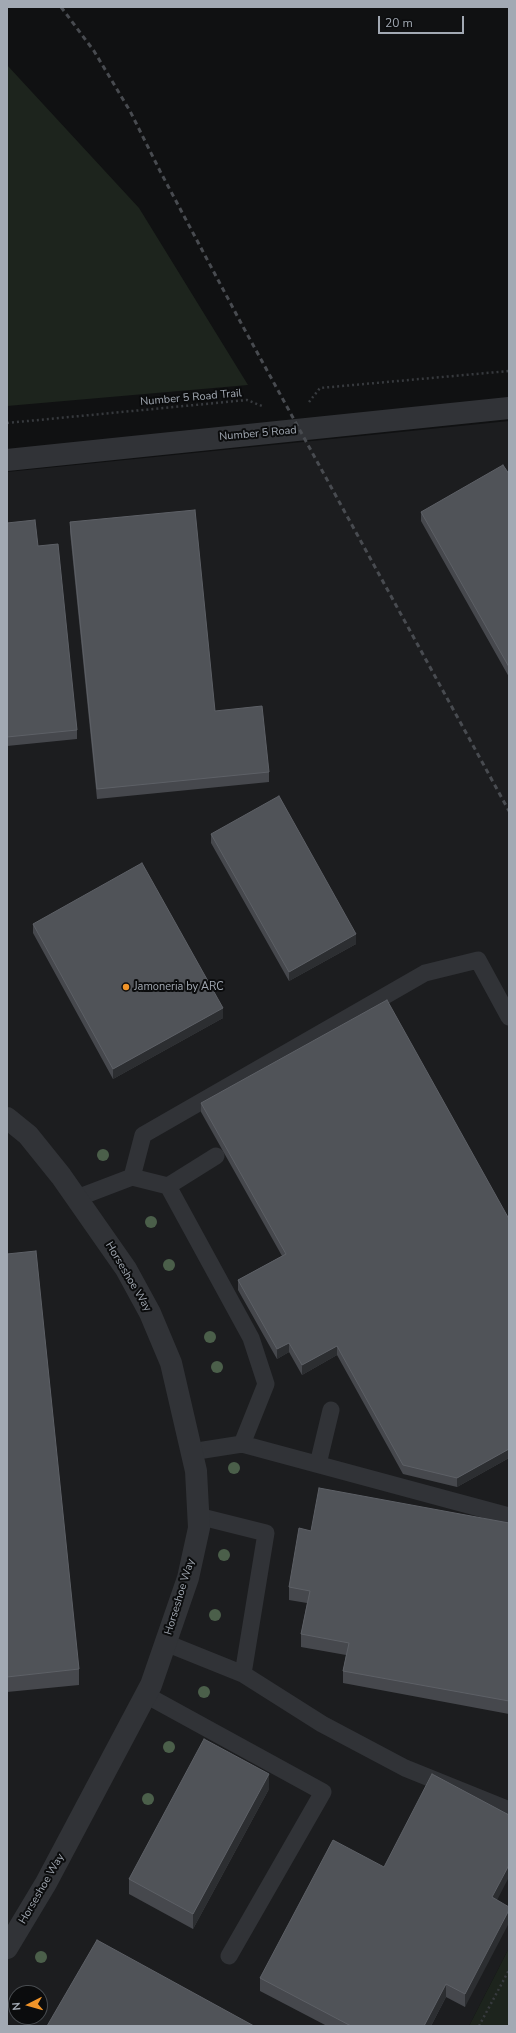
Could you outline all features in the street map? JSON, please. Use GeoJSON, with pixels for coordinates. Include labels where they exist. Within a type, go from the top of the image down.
{"type":"FeatureCollection","features":[{"type":"Feature","properties":{"kind":"street","name":"Number 5 Road"},"geometry":{"type":"LineString","coordinates":[[7,460],[509,408]]}},
{"type":"Feature","properties":{"kind":"street","name":"Horseshoe Way"},"geometry":{"type":"LineString","coordinates":[[7,1118],[28,1135],[77,1198],[126,1269],[150,1313],[171,1363],[196,1471],[199,1528],[188,1578],[166,1643],[146,1695],[46,1883],[7,1948]]}},
{"type":"Feature","properties":{"kind":"lane"},"geometry":{"type":"LineString","coordinates":[[132,1177],[143,1135],[425,973],[478,960],[509,1017]]}},
{"type":"Feature","properties":{"kind":"lane"},"geometry":{"type":"LineString","coordinates":[[77,1198],[132,1177],[168,1186],[216,1156]]}},
{"type":"Feature","properties":{"kind":"lane"},"geometry":{"type":"LineString","coordinates":[[168,1186],[250,1338],[266,1384],[242,1444]]}},
{"type":"Feature","properties":{"kind":"lane"},"geometry":{"type":"LineString","coordinates":[[318,1464],[331,1410]]}},
{"type":"Feature","properties":{"kind":"lane"},"geometry":{"type":"LineString","coordinates":[[191,1452],[242,1444],[509,1516]]}},
{"type":"Feature","properties":{"kind":"lane"},"geometry":{"type":"LineString","coordinates":[[198,1516],[266,1532],[243,1674]]}},
{"type":"Feature","properties":{"kind":"lane"},"geometry":{"type":"LineString","coordinates":[[166,1643],[243,1674],[322,1724],[405,1768],[509,1810]]}},
{"type":"Feature","properties":{"kind":"lane"},"geometry":{"type":"LineString","coordinates":[[146,1695],[323,1792],[229,1956]]}},
{"type":"Feature","properties":{"kind":"path"},"geometry":{"type":"LineString","coordinates":[[307,403],[320,388],[509,371]]}},
{"type":"Feature","properties":{"kind":"path","name":"Number 5 Road Trail"},"geometry":{"type":"LineString","coordinates":[[7,423],[247,400],[268,408]]}},
{"type":"Feature","properties":{"kind":"path"},"geometry":{"type":"LineString","coordinates":[[480,2026],[509,1970]]}},
{"type":"Feature","properties":{"kind":"shaded area"},"geometry":{"type":"Polygon","coordinates":[[[7,65],[139,208],[248,385],[7,406],[7,65]]]}},
{"type":"Feature","properties":{"kind":"shaded area"},"geometry":{"type":"Polygon","coordinates":[[[509,421],[509,1948],[469,2026],[7,2026],[7,472],[509,421]]]}},
{"type":"Feature","properties":{"kind":"shaded area"},"geometry":{"type":"Polygon","coordinates":[[[509,1948],[509,2026],[469,2026],[509,1948]]]}},
{"type":"Feature","properties":{"kind":"building"},"geometry":{"type":"Polygon","coordinates":[[[503,465],[509,474],[509,667],[421,512],[503,465]]]}},
{"type":"Feature","properties":{"kind":"building"},"geometry":{"type":"Polygon","coordinates":[[[195,510],[215,711],[262,706],[269,772],[97,789],[70,522],[195,510]]]}},
{"type":"Feature","properties":{"kind":"building"},"geometry":{"type":"Polygon","coordinates":[[[35,520],[38,546],[58,544],[77,730],[7,737],[7,523],[35,520]]]}},
{"type":"Feature","properties":{"kind":"building"},"geometry":{"type":"Polygon","coordinates":[[[279,796],[356,934],[289,972],[211,834],[279,796]]]}},
{"type":"Feature","properties":{"kind":"building"},"geometry":{"type":"Polygon","coordinates":[[[142,863],[223,1008],[113,1069],[33,924],[142,863]]]}},
{"type":"Feature","properties":{"kind":"building"},"geometry":{"type":"Polygon","coordinates":[[[387,1000],[509,1219],[509,1449],[457,1478],[403,1465],[337,1346],[302,1365],[289,1343],[277,1349],[238,1280],[286,1254],[201,1103],[387,1000]]]}},
{"type":"Feature","properties":{"kind":"building"},"geometry":{"type":"Polygon","coordinates":[[[36,1251],[79,1669],[7,1677],[7,1254],[36,1251]]]}},
{"type":"Feature","properties":{"kind":"building"},"geometry":{"type":"Polygon","coordinates":[[[319,1488],[509,1523],[509,1701],[343,1671],[349,1643],[301,1634],[310,1591],[289,1587],[299,1528],[311,1531],[319,1488]]]}},
{"type":"Feature","properties":{"kind":"building"},"geometry":{"type":"Polygon","coordinates":[[[204,1739],[269,1774],[193,1914],[129,1879],[204,1739]]]}},
{"type":"Feature","properties":{"kind":"building"},"geometry":{"type":"Polygon","coordinates":[[[432,1774],[509,1815],[509,1865],[492,1897],[509,1907],[509,1910],[465,1994],[446,1984],[424,2026],[351,2026],[260,1978],[333,1840],[384,1867],[432,1774]]]}},
{"type":"Feature","properties":{"kind":"building"},"geometry":{"type":"Polygon","coordinates":[[[97,1940],[254,2026],[47,2026],[97,1940]]]}},
{"type":"Feature","properties":{"kind":"railway"},"geometry":{"type":"LineString","coordinates":[[61,7],[94,51],[130,111],[160,171],[241,323],[509,811]]}},
{"type":"Feature","properties":{"kind":"place","name":"Jamoneria by ARC"},"geometry":{"type":"Point","coordinates":[126,987]}}]}
